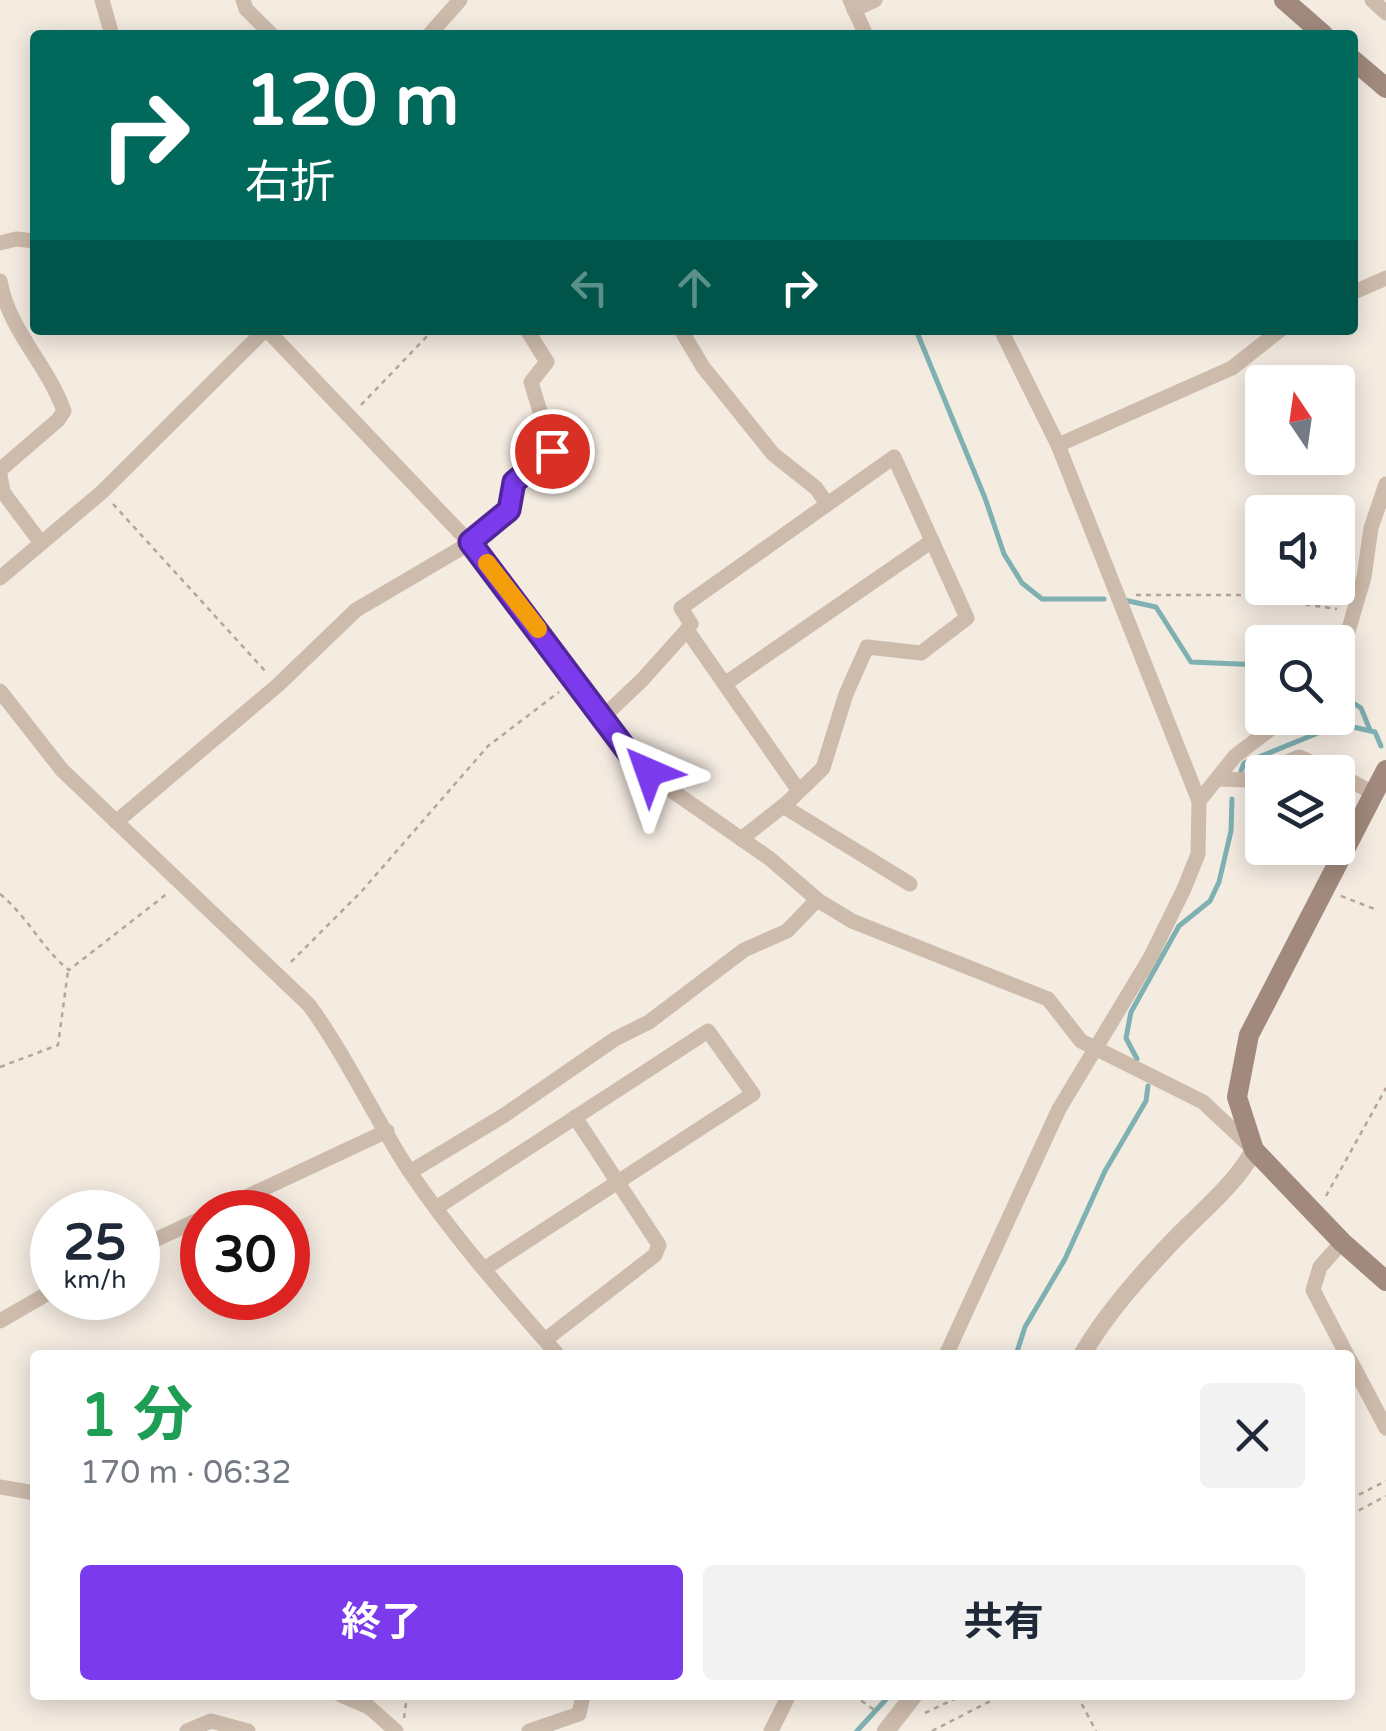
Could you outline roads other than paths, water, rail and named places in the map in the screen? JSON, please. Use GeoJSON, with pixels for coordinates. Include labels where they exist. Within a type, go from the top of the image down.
{"type":"FeatureCollection","features":[{"type":"Feature","properties":{"kind":"main road"},"geometry":{"type":"LineString","coordinates":[[1284,0],[1318,30]]}},
{"type":"Feature","properties":{"kind":"main road"},"geometry":{"type":"LineString","coordinates":[[1358,65],[1383,87]]}},
{"type":"Feature","properties":{"kind":"main road"},"geometry":{"type":"LineString","coordinates":[[1386,770],[1248,1036],[1238,1097],[1254,1150],[1342,1242],[1386,1281]]}},
{"type":"Feature","properties":{"kind":"street"},"geometry":{"type":"LineString","coordinates":[[102,0],[111,30]]}},
{"type":"Feature","properties":{"kind":"street"},"geometry":{"type":"LineString","coordinates":[[243,0],[246,9],[267,30]]}},
{"type":"Feature","properties":{"kind":"street"},"geometry":{"type":"LineString","coordinates":[[433,30],[460,0]]}},
{"type":"Feature","properties":{"kind":"street"},"geometry":{"type":"LineString","coordinates":[[864,30],[852,5],[875,0]]}},
{"type":"Feature","properties":{"kind":"street"},"geometry":{"type":"LineString","coordinates":[[1372,0],[1386,12]]}},
{"type":"Feature","properties":{"kind":"street"},"geometry":{"type":"LineString","coordinates":[[0,243],[30,241]]}},
{"type":"Feature","properties":{"kind":"street"},"geometry":{"type":"LineString","coordinates":[[1358,290],[1386,278]]}},
{"type":"Feature","properties":{"kind":"street"},"geometry":{"type":"LineString","coordinates":[[0,281],[26,347],[58,394],[64,411],[0,473],[3,492],[41,543]]}},
{"type":"Feature","properties":{"kind":"street"},"geometry":{"type":"LineString","coordinates":[[0,578],[102,492],[261,335]]}},
{"type":"Feature","properties":{"kind":"street"},"geometry":{"type":"LineString","coordinates":[[271,335],[470,542],[631,756],[655,777],[741,838],[818,900],[852,921],[1048,998],[1081,1041],[1204,1102],[1254,1150],[1243,1172],[1168,1246],[1085,1350]]}},
{"type":"Feature","properties":{"kind":"street"},"geometry":{"type":"LineString","coordinates":[[116,822],[278,685],[356,610],[470,542],[509,510],[514,482],[552,451],[531,382],[547,362],[530,335]]}},
{"type":"Feature","properties":{"kind":"street"},"geometry":{"type":"LineString","coordinates":[[683,335],[703,367],[773,454],[816,488],[827,504]]}},
{"type":"Feature","properties":{"kind":"street"},"geometry":{"type":"LineString","coordinates":[[948,1350],[1058,1109],[1098,1050],[1184,889],[1198,854],[1199,802],[1058,445],[1003,335]]}},
{"type":"Feature","properties":{"kind":"street"},"geometry":{"type":"LineString","coordinates":[[1058,445],[1232,368],[1274,335]]}},
{"type":"Feature","properties":{"kind":"street"},"geometry":{"type":"LineString","coordinates":[[602,718],[687,630],[691,624],[681,608],[894,458],[967,618],[920,653],[867,647],[846,694],[823,768],[741,838]]}},
{"type":"Feature","properties":{"kind":"street"},"geometry":{"type":"LineString","coordinates":[[1350,625],[1364,577],[1374,516],[1386,484]]}},
{"type":"Feature","properties":{"kind":"street"},"geometry":{"type":"LineString","coordinates":[[726,683],[932,540]]}},
{"type":"Feature","properties":{"kind":"street"},"geometry":{"type":"LineString","coordinates":[[687,630],[799,791]]}},
{"type":"Feature","properties":{"kind":"street"},"geometry":{"type":"LineString","coordinates":[[0,690],[62,770],[279,974],[337,1043],[410,1172],[484,1269],[554,1350]]}},
{"type":"Feature","properties":{"kind":"street"},"geometry":{"type":"LineString","coordinates":[[1199,802],[1261,735]]}},
{"type":"Feature","properties":{"kind":"street"},"geometry":{"type":"LineString","coordinates":[[1218,778],[1245,780]]}},
{"type":"Feature","properties":{"kind":"street"},"geometry":{"type":"LineString","coordinates":[[1355,783],[1373,792]]}},
{"type":"Feature","properties":{"kind":"street"},"geometry":{"type":"LineString","coordinates":[[782,806],[910,884]]}},
{"type":"Feature","properties":{"kind":"street"},"geometry":{"type":"LineString","coordinates":[[410,1172],[502,1116],[615,1039],[649,1022],[724,962],[786,930],[818,900]]}},
{"type":"Feature","properties":{"kind":"street"},"geometry":{"type":"LineString","coordinates":[[436,1208],[708,1031],[753,1094],[484,1269]]}},
{"type":"Feature","properties":{"kind":"street"},"geometry":{"type":"LineString","coordinates":[[545,1340],[656,1254],[659,1245],[576,1118]]}},
{"type":"Feature","properties":{"kind":"street"},"geometry":{"type":"LineString","coordinates":[[261,1190],[386,1131]]}},
{"type":"Feature","properties":{"kind":"street"},"geometry":{"type":"LineString","coordinates":[[1342,1242],[1320,1267],[1313,1290],[1345,1350]]}},
{"type":"Feature","properties":{"kind":"street"},"geometry":{"type":"LineString","coordinates":[[0,1320],[30,1303]]}},
{"type":"Feature","properties":{"kind":"street"},"geometry":{"type":"LineString","coordinates":[[1355,1369],[1386,1428]]}},
{"type":"Feature","properties":{"kind":"street"},"geometry":{"type":"LineString","coordinates":[[0,1486],[30,1492]]}},
{"type":"Feature","properties":{"kind":"street"},"geometry":{"type":"LineString","coordinates":[[353,1700],[400,1726]]}},
{"type":"Feature","properties":{"kind":"street"},"geometry":{"type":"LineString","coordinates":[[529,1731],[580,1714],[582,1700]]}},
{"type":"Feature","properties":{"kind":"street"},"geometry":{"type":"LineString","coordinates":[[771,1731],[786,1700]]}},
{"type":"Feature","properties":{"kind":"street"},"geometry":{"type":"LineString","coordinates":[[893,1724],[910,1700]]}},
{"type":"Feature","properties":{"kind":"street"},"geometry":{"type":"LineString","coordinates":[[186,1731],[211,1721],[248,1731]]}},
{"type":"Feature","properties":{"kind":"waterway"},"geometry":{"type":"LineString","coordinates":[[918,335],[1004,554],[1022,583],[1042,599],[1104,599]]}},
{"type":"Feature","properties":{"kind":"waterway"},"geometry":{"type":"LineString","coordinates":[[1124,600],[1156,607],[1191,662],[1245,664]]}},
{"type":"Feature","properties":{"kind":"waterway"},"geometry":{"type":"LineString","coordinates":[[1355,704],[1361,708],[1370,730]]}},
{"type":"Feature","properties":{"kind":"waterway"},"geometry":{"type":"LineString","coordinates":[[1241,771],[1244,763],[1340,724],[1375,732],[1381,746]]}},
{"type":"Feature","properties":{"kind":"waterway"},"geometry":{"type":"LineString","coordinates":[[1137,1059],[1126,1038],[1131,1012],[1179,926],[1210,901],[1219,882],[1231,831],[1232,799]]}},
{"type":"Feature","properties":{"kind":"waterway"},"geometry":{"type":"LineString","coordinates":[[1018,1350],[1025,1327],[1065,1259],[1105,1171],[1146,1101],[1148,1086]]}},
{"type":"Feature","properties":{"kind":"waterway"},"geometry":{"type":"LineString","coordinates":[[857,1731],[885,1700]]}}]}
